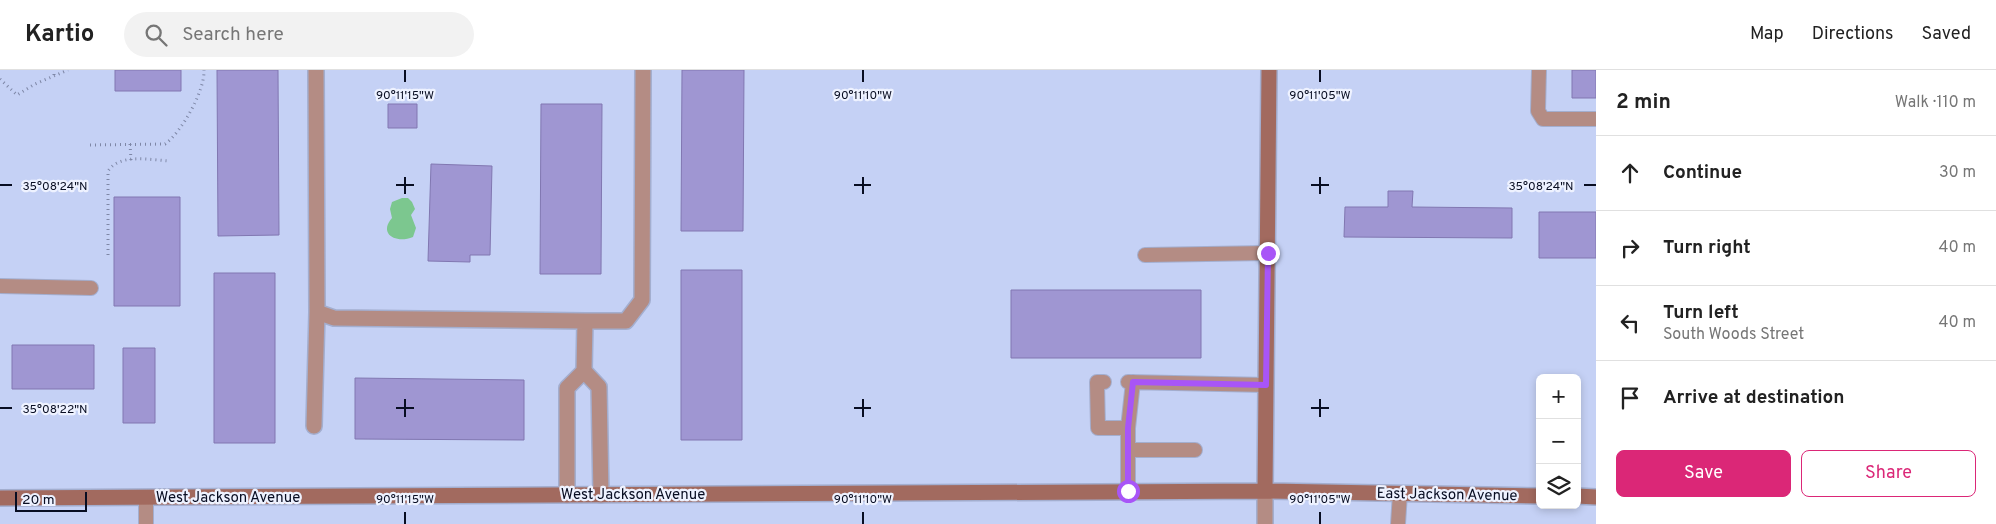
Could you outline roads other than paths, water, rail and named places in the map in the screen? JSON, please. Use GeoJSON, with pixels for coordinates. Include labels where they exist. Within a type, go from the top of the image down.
{"type":"FeatureCollection","features":[{"type":"Feature","properties":{"kind":"street"},"geometry":{"type":"LineString","coordinates":[[314,426],[317,312],[316,70]]}},
{"type":"Feature","properties":{"kind":"street"},"geometry":{"type":"LineString","coordinates":[[317,312],[334,318],[626,320],[642,300],[643,70]]}},
{"type":"Feature","properties":{"kind":"street"},"geometry":{"type":"LineString","coordinates":[[1265,524],[1270,70]]}},
{"type":"Feature","properties":{"kind":"street"},"geometry":{"type":"LineString","coordinates":[[567,495],[567,388],[584,372],[585,321]]}},
{"type":"Feature","properties":{"kind":"street"},"geometry":{"type":"LineString","coordinates":[[584,372],[599,387],[601,495]]}},
{"type":"Feature","properties":{"kind":"street","name":"West Jackson Avenue"},"geometry":{"type":"LineString","coordinates":[[0,498],[1265,491]]}},
{"type":"Feature","properties":{"kind":"street","name":"East Jackson Avenue"},"geometry":{"type":"LineString","coordinates":[[1265,491],[1536,496]]}},
{"type":"Feature","properties":{"kind":"street"},"geometry":{"type":"LineString","coordinates":[[1581,496],[1596,497]]}},
{"type":"Feature","properties":{"kind":"lane"},"geometry":{"type":"LineString","coordinates":[[1539,70],[1538,111],[1543,119],[1596,119]]}},
{"type":"Feature","properties":{"kind":"lane"},"geometry":{"type":"LineString","coordinates":[[1145,255],[1268,253]]}},
{"type":"Feature","properties":{"kind":"lane"},"geometry":{"type":"LineString","coordinates":[[0,286],[91,288]]}},
{"type":"Feature","properties":{"kind":"lane"},"geometry":{"type":"LineString","coordinates":[[1104,382],[1097,382],[1098,428],[1128,428]]}},
{"type":"Feature","properties":{"kind":"lane"},"geometry":{"type":"LineString","coordinates":[[1128,491],[1130,382],[1266,385]]}},
{"type":"Feature","properties":{"kind":"lane"},"geometry":{"type":"LineString","coordinates":[[1128,450],[1195,450]]}},
{"type":"Feature","properties":{"kind":"lane"},"geometry":{"type":"LineString","coordinates":[[1398,524],[1400,493]]}},
{"type":"Feature","properties":{"kind":"lane"},"geometry":{"type":"LineString","coordinates":[[146,497],[146,524]]}}]}
